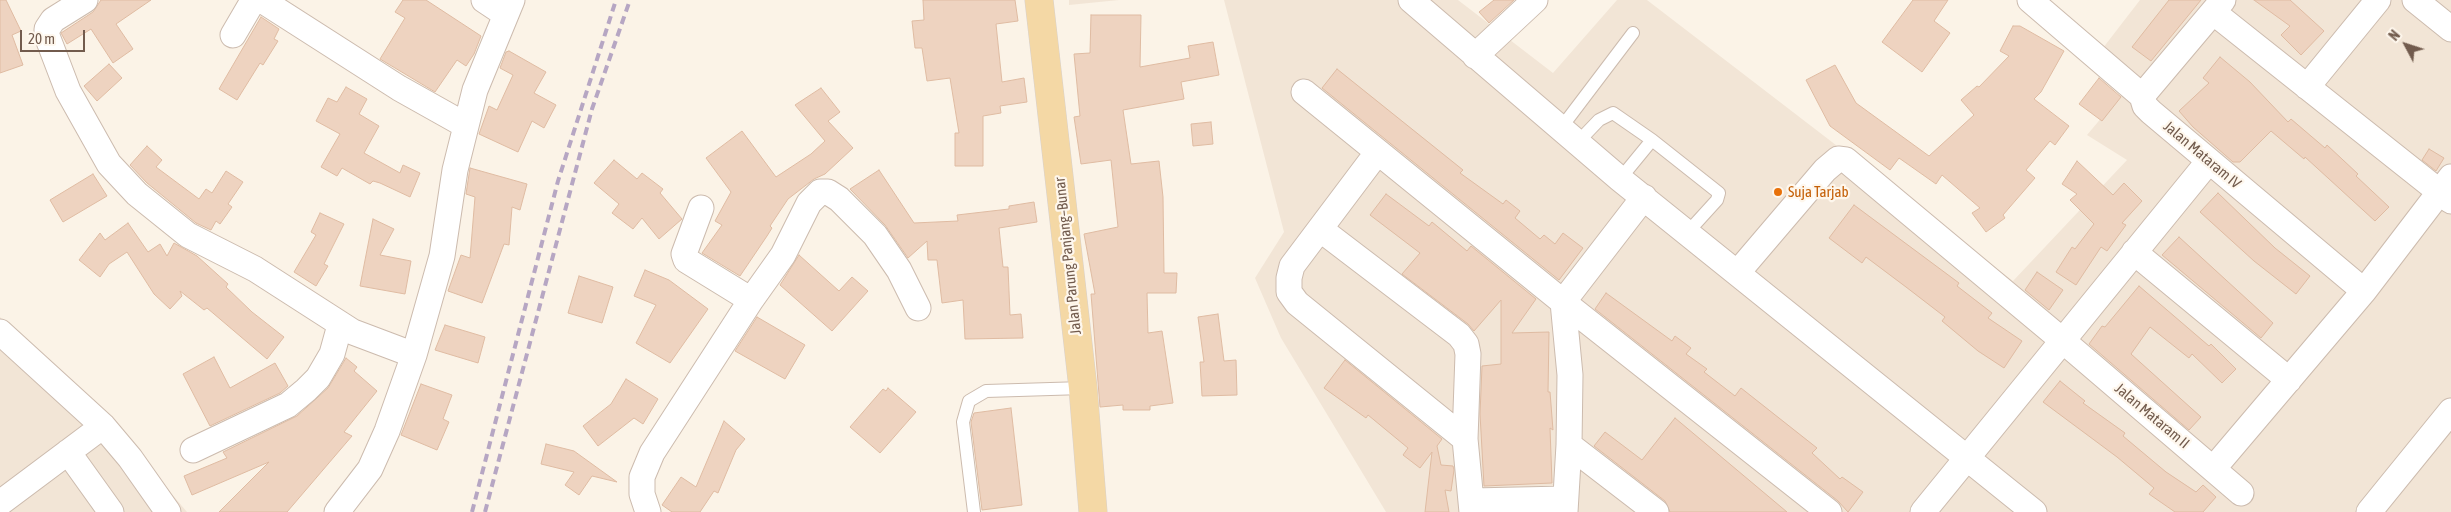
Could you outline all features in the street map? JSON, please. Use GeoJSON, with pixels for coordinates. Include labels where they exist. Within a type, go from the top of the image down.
{"type":"FeatureCollection","features":[{"type":"Feature","properties":{"kind":"main road","name":"Jalan Parung Panjang–Bunar"},"geometry":{"type":"LineString","coordinates":[[1039,0],[1083,388],[1093,512]]}},
{"type":"Feature","properties":{"kind":"street"},"geometry":{"type":"LineString","coordinates":[[85,0],[53,20],[47,29],[47,36],[68,91],[109,164],[137,194],[169,222],[194,238],[255,269],[353,332],[414,355]]}},
{"type":"Feature","properties":{"kind":"street"},"geometry":{"type":"LineString","coordinates":[[337,512],[360,485],[370,469],[387,431],[414,355],[442,256],[455,170],[465,125],[475,90],[509,7],[484,0]]}},
{"type":"Feature","properties":{"kind":"street"},"geometry":{"type":"LineString","coordinates":[[1411,0],[1620,179],[2034,512]]}},
{"type":"Feature","properties":{"kind":"street"},"geometry":{"type":"LineString","coordinates":[[1475,56],[1534,0]]}},
{"type":"Feature","properties":{"kind":"street","name":"Jalan Mataram IV"},"geometry":{"type":"LineString","coordinates":[[2030,0],[2142,96],[2145,106],[2150,112],[2364,291]]}},
{"type":"Feature","properties":{"kind":"street"},"geometry":{"type":"LineString","coordinates":[[2307,87],[2378,0]]}},
{"type":"Feature","properties":{"kind":"street"},"geometry":{"type":"LineString","coordinates":[[2415,0],[2451,29]]}},
{"type":"Feature","properties":{"kind":"street"},"geometry":{"type":"LineString","coordinates":[[234,35],[250,6],[255,1],[263,1],[398,88],[465,125]]}},
{"type":"Feature","properties":{"kind":"street"},"geometry":{"type":"LineString","coordinates":[[2142,96],[2218,6],[2307,87],[2447,190],[2290,380],[2213,468]]}},
{"type":"Feature","properties":{"kind":"street"},"geometry":{"type":"LineString","coordinates":[[1304,92],[1563,302],[1829,512]]}},
{"type":"Feature","properties":{"kind":"street"},"geometry":{"type":"LineString","coordinates":[[1377,153],[1299,256],[1290,272],[1289,292],[1297,304],[1465,439]]}},
{"type":"Feature","properties":{"kind":"street","name":"Jalan Mataram II"},"geometry":{"type":"LineString","coordinates":[[1738,272],[1824,170],[1838,159],[1846,160],[2062,340],[2240,493]]}},
{"type":"Feature","properties":{"kind":"street"},"geometry":{"type":"LineString","coordinates":[[1922,512],[2209,161]]}},
{"type":"Feature","properties":{"kind":"street"},"geometry":{"type":"LineString","coordinates":[[648,512],[642,494],[642,477],[652,452],[751,300],[783,255],[809,203],[820,192],[828,192],[839,199],[875,235],[899,270],[918,308]]}},
{"type":"Feature","properties":{"kind":"street"},"geometry":{"type":"LineString","coordinates":[[1320,229],[1459,335],[1466,344],[1468,354],[1465,439],[1472,507],[1565,506],[1569,446],[1570,375],[1563,302],[1644,197]]}},
{"type":"Feature","properties":{"kind":"street"},"geometry":{"type":"LineString","coordinates":[[700,208],[684,254],[686,260],[751,300]]}},
{"type":"Feature","properties":{"kind":"street"},"geometry":{"type":"LineString","coordinates":[[2134,252],[2290,380]]}},
{"type":"Feature","properties":{"kind":"street"},"geometry":{"type":"LineString","coordinates":[[193,450],[288,405],[306,390],[318,378],[332,354],[340,324]]}},
{"type":"Feature","properties":{"kind":"street"},"geometry":{"type":"LineString","coordinates":[[0,332],[103,426],[130,458],[168,512]]}},
{"type":"Feature","properties":{"kind":"street"},"geometry":{"type":"LineString","coordinates":[[2369,512],[2451,411]]}},
{"type":"Feature","properties":{"kind":"street"},"geometry":{"type":"LineString","coordinates":[[0,503],[103,426]]}},
{"type":"Feature","properties":{"kind":"street"},"geometry":{"type":"LineString","coordinates":[[1569,446],[1656,512]]}},
{"type":"Feature","properties":{"kind":"street"},"geometry":{"type":"LineString","coordinates":[[68,452],[111,512]]}},
{"type":"Feature","properties":{"kind":"lane"},"geometry":{"type":"LineString","coordinates":[[1570,135],[1633,34]]}},
{"type":"Feature","properties":{"kind":"lane"},"geometry":{"type":"LineString","coordinates":[[1570,135],[1613,113],[1652,140],[1719,192],[1718,200],[1687,233]]}},
{"type":"Feature","properties":{"kind":"lane"},"geometry":{"type":"LineString","coordinates":[[1620,179],[1652,140]]}},
{"type":"Feature","properties":{"kind":"lane"},"geometry":{"type":"LineString","coordinates":[[974,512],[963,422],[969,400],[986,391],[1083,388]]}},
{"type":"Feature","properties":{"kind":"shaded area"},"geometry":{"type":"Polygon","coordinates":[[[1069,0],[1119,0],[1069,5],[1069,0]]]}},
{"type":"Feature","properties":{"kind":"shaded area"},"geometry":{"type":"Polygon","coordinates":[[[1224,0],[1458,0],[1553,73],[1617,0],[1647,0],[2013,281],[2127,160],[2087,135],[2134,79],[2096,57],[2140,0],[2451,0],[2451,512],[1386,512],[1281,338],[1255,278],[1284,232],[1224,0]]]}},
{"type":"Feature","properties":{"kind":"shaded area"},"geometry":{"type":"Polygon","coordinates":[[[0,317],[54,373],[93,401],[187,512],[0,512],[0,317]]]}},
{"type":"Feature","properties":{"kind":"building"},"geometry":{"type":"Polygon","coordinates":[[[0,0],[6,0],[21,31],[12,35],[23,65],[0,73],[0,0]]]}},
{"type":"Feature","properties":{"kind":"building"},"geometry":{"type":"Polygon","coordinates":[[[101,0],[151,0],[116,24],[133,49],[113,63],[91,29],[67,44],[61,33],[93,12],[101,0]]]}},
{"type":"Feature","properties":{"kind":"building"},"geometry":{"type":"Polygon","coordinates":[[[403,0],[426,0],[481,36],[474,54],[466,66],[457,60],[435,92],[380,59],[405,18],[395,12],[403,0]]]}},
{"type":"Feature","properties":{"kind":"building"},"geometry":{"type":"Polygon","coordinates":[[[923,0],[1015,0],[1018,21],[996,24],[1002,82],[1024,78],[1027,102],[1000,106],[1001,113],[983,116],[983,166],[955,166],[955,133],[959,133],[950,78],[927,81],[922,48],[915,48],[912,21],[924,20],[923,0]]]}},
{"type":"Feature","properties":{"kind":"building"},"geometry":{"type":"Polygon","coordinates":[[[1494,0],[1514,0],[1489,23],[1479,12],[1494,0]]]}},
{"type":"Feature","properties":{"kind":"building"},"geometry":{"type":"Polygon","coordinates":[[[1913,0],[1948,0],[1934,21],[1950,33],[1922,72],[1882,42],[1913,0]]]}},
{"type":"Feature","properties":{"kind":"building"},"geometry":{"type":"Polygon","coordinates":[[[2169,0],[2201,0],[2151,61],[2132,47],[2169,0]]]}},
{"type":"Feature","properties":{"kind":"building"},"geometry":{"type":"Polygon","coordinates":[[[2254,0],[2290,0],[2324,31],[2301,55],[2281,35],[2290,26],[2254,0]]]}},
{"type":"Feature","properties":{"kind":"building"},"geometry":{"type":"Polygon","coordinates":[[[1091,15],[1141,15],[1140,67],[1190,58],[1188,46],[1213,42],[1219,75],[1181,82],[1184,99],[1123,110],[1131,164],[1159,161],[1163,197],[1164,273],[1177,273],[1176,293],[1147,293],[1148,333],[1162,331],[1173,403],[1150,406],[1150,410],[1123,410],[1123,405],[1100,407],[1091,294],[1095,294],[1084,234],[1118,227],[1111,160],[1081,164],[1074,117],[1080,116],[1074,54],[1090,53],[1091,15]]]}},
{"type":"Feature","properties":{"kind":"building"},"geometry":{"type":"Polygon","coordinates":[[[261,17],[279,29],[274,39],[278,41],[263,65],[260,63],[237,100],[219,89],[261,17]]]}},
{"type":"Feature","properties":{"kind":"building"},"geometry":{"type":"Polygon","coordinates":[[[2013,26],[2020,26],[2064,51],[2041,92],[2034,99],[2069,126],[2055,145],[2050,141],[2026,170],[2035,178],[2003,215],[2005,218],[1986,232],[1972,213],[1980,208],[1942,175],[1936,184],[1899,158],[1890,170],[1830,126],[1806,80],[1835,65],[1856,103],[1929,156],[1974,115],[1961,100],[1977,86],[1979,87],[2009,56],[2000,51],[2013,26]]]}},
{"type":"Feature","properties":{"kind":"building"},"geometry":{"type":"Polygon","coordinates":[[[509,51],[546,72],[534,93],[556,105],[544,128],[532,121],[518,152],[479,134],[489,106],[497,110],[513,75],[500,68],[506,52],[509,51]]]}},
{"type":"Feature","properties":{"kind":"building"},"geometry":{"type":"Polygon","coordinates":[[[2220,57],[2250,82],[2288,122],[2291,119],[2325,148],[2327,145],[2389,207],[2375,221],[2305,157],[2304,159],[2271,131],[2240,162],[2233,162],[2193,127],[2179,111],[2209,83],[2203,78],[2220,57]]]}},
{"type":"Feature","properties":{"kind":"building"},"geometry":{"type":"Polygon","coordinates":[[[109,64],[122,78],[97,101],[84,86],[109,64]]]}},
{"type":"Feature","properties":{"kind":"building"},"geometry":{"type":"Polygon","coordinates":[[[1337,69],[1463,170],[1460,173],[1503,204],[1506,200],[1520,211],[1515,218],[1540,239],[1544,235],[1555,244],[1563,233],[1583,248],[1559,280],[1322,88],[1337,69]]]}},
{"type":"Feature","properties":{"kind":"building"},"geometry":{"type":"Polygon","coordinates":[[[2099,78],[2121,97],[2102,121],[2079,104],[2099,78]]]}},
{"type":"Feature","properties":{"kind":"building"},"geometry":{"type":"Polygon","coordinates":[[[346,87],[367,99],[359,114],[379,126],[364,153],[400,173],[403,165],[420,173],[410,197],[380,183],[373,181],[370,184],[342,168],[337,176],[321,167],[340,134],[316,121],[328,98],[337,102],[346,87]]]}},
{"type":"Feature","properties":{"kind":"building"},"geometry":{"type":"Polygon","coordinates":[[[821,88],[840,112],[828,121],[853,148],[825,174],[814,179],[788,199],[770,226],[772,228],[740,276],[702,253],[722,225],[715,221],[731,192],[706,158],[742,131],[776,177],[811,154],[825,141],[795,105],[821,88]]]}},
{"type":"Feature","properties":{"kind":"building"},"geometry":{"type":"Polygon","coordinates":[[[1211,122],[1213,144],[1193,146],[1191,124],[1211,122]]]}},
{"type":"Feature","properties":{"kind":"building"},"geometry":{"type":"Polygon","coordinates":[[[147,146],[162,160],[156,167],[199,199],[206,189],[212,193],[226,171],[243,182],[228,204],[232,207],[220,224],[216,221],[211,230],[196,223],[147,183],[130,165],[147,146]]]}},
{"type":"Feature","properties":{"kind":"building"},"geometry":{"type":"Polygon","coordinates":[[[2429,149],[2444,158],[2436,171],[2422,160],[2429,149]]]}},
{"type":"Feature","properties":{"kind":"building"},"geometry":{"type":"Polygon","coordinates":[[[614,160],[637,179],[642,173],[663,189],[660,193],[682,219],[659,239],[642,218],[633,229],[612,213],[619,204],[594,183],[614,160]]]}},
{"type":"Feature","properties":{"kind":"building"},"geometry":{"type":"Polygon","coordinates":[[[2077,161],[2113,195],[2124,183],[2142,201],[2122,223],[2126,225],[2107,251],[2101,247],[2076,285],[2056,272],[2072,247],[2075,249],[2094,224],[2070,200],[2077,194],[2062,184],[2077,161]]]}},
{"type":"Feature","properties":{"kind":"building"},"geometry":{"type":"Polygon","coordinates":[[[470,168],[527,184],[520,210],[512,207],[509,245],[504,244],[482,303],[448,291],[461,255],[470,258],[475,197],[466,194],[470,168]]]}},
{"type":"Feature","properties":{"kind":"building"},"geometry":{"type":"Polygon","coordinates":[[[879,170],[914,223],[958,221],[957,215],[1009,209],[1009,206],[1034,202],[1037,222],[999,228],[1003,267],[1008,267],[1010,315],[1021,314],[1023,338],[965,339],[963,300],[942,303],[937,260],[928,260],[927,241],[908,258],[885,225],[850,189],[879,170]]]}},
{"type":"Feature","properties":{"kind":"building"},"geometry":{"type":"Polygon","coordinates":[[[93,174],[107,196],[63,222],[50,200],[93,174]]]}},
{"type":"Feature","properties":{"kind":"building"},"geometry":{"type":"Polygon","coordinates":[[[2218,193],[2275,248],[2310,276],[2296,294],[2254,261],[2200,212],[2218,193]]]}},
{"type":"Feature","properties":{"kind":"building"},"geometry":{"type":"Polygon","coordinates":[[[1386,194],[1429,226],[1432,222],[1467,251],[1471,246],[1536,299],[1512,333],[1549,332],[1548,392],[1550,392],[1553,430],[1550,428],[1552,483],[1484,486],[1480,414],[1482,366],[1501,364],[1501,300],[1474,331],[1468,324],[1402,274],[1420,253],[1370,215],[1386,194]]]}},
{"type":"Feature","properties":{"kind":"building"},"geometry":{"type":"Polygon","coordinates":[[[1854,205],[1959,283],[1957,286],[1992,313],[1988,318],[2022,341],[2004,368],[1978,351],[1942,321],[1945,317],[1866,257],[1862,263],[1829,238],[1854,205]]]}},
{"type":"Feature","properties":{"kind":"building"},"geometry":{"type":"Polygon","coordinates":[[[320,213],[344,224],[324,264],[328,266],[316,286],[294,272],[316,235],[311,232],[320,213]]]}},
{"type":"Feature","properties":{"kind":"building"},"geometry":{"type":"Polygon","coordinates":[[[373,219],[394,229],[380,255],[411,261],[405,294],[360,286],[373,219]]]}},
{"type":"Feature","properties":{"kind":"building"},"geometry":{"type":"Polygon","coordinates":[[[128,223],[148,252],[160,244],[167,256],[174,243],[197,256],[228,284],[226,287],[252,312],[284,337],[267,359],[207,308],[204,310],[180,291],[182,296],[170,309],[154,294],[127,252],[109,264],[100,277],[79,260],[100,233],[105,240],[128,223]]]}},
{"type":"Feature","properties":{"kind":"building"},"geometry":{"type":"Polygon","coordinates":[[[2179,237],[2273,323],[2261,338],[2162,255],[2179,237]]]}},
{"type":"Feature","properties":{"kind":"building"},"geometry":{"type":"Polygon","coordinates":[[[799,255],[839,291],[852,277],[868,291],[832,331],[780,285],[799,255]]]}},
{"type":"Feature","properties":{"kind":"building"},"geometry":{"type":"Polygon","coordinates":[[[645,270],[669,280],[708,309],[670,363],[636,343],[656,305],[634,296],[645,270]]]}},
{"type":"Feature","properties":{"kind":"building"},"geometry":{"type":"Polygon","coordinates":[[[2037,272],[2063,290],[2049,310],[2025,290],[2037,272]]]}},
{"type":"Feature","properties":{"kind":"building"},"geometry":{"type":"Polygon","coordinates":[[[579,276],[613,287],[602,323],[568,313],[579,276]]]}},
{"type":"Feature","properties":{"kind":"building"},"geometry":{"type":"Polygon","coordinates":[[[2139,286],[2209,346],[2211,344],[2236,369],[2222,383],[2192,354],[2189,358],[2150,327],[2131,354],[2201,417],[2189,430],[2089,344],[2102,326],[2105,327],[2139,286]]]}},
{"type":"Feature","properties":{"kind":"building"},"geometry":{"type":"Polygon","coordinates":[[[1606,293],[1672,341],[1675,336],[1691,348],[1686,354],[1707,369],[1704,372],[1735,396],[1741,388],[1817,448],[1812,453],[1840,479],[1842,477],[1863,492],[1848,512],[1838,501],[1595,309],[1606,293]]]}},
{"type":"Feature","properties":{"kind":"building"},"geometry":{"type":"Polygon","coordinates":[[[1218,314],[1224,361],[1236,360],[1237,395],[1202,396],[1200,362],[1204,362],[1198,317],[1218,314]]]}},
{"type":"Feature","properties":{"kind":"building"},"geometry":{"type":"Polygon","coordinates":[[[757,317],[805,345],[785,379],[735,351],[757,317]]]}},
{"type":"Feature","properties":{"kind":"building"},"geometry":{"type":"Polygon","coordinates":[[[445,325],[485,337],[478,363],[435,350],[445,325]]]}},
{"type":"Feature","properties":{"kind":"building"},"geometry":{"type":"Polygon","coordinates":[[[214,357],[230,388],[275,363],[288,386],[280,393],[210,426],[183,374],[214,357]]]}},
{"type":"Feature","properties":{"kind":"building"},"geometry":{"type":"Polygon","coordinates":[[[346,358],[357,367],[354,371],[377,391],[344,432],[352,436],[287,512],[219,512],[269,462],[192,495],[184,476],[227,458],[223,452],[297,416],[328,388],[346,358]]]}},
{"type":"Feature","properties":{"kind":"building"},"geometry":{"type":"Polygon","coordinates":[[[1345,360],[1442,439],[1437,446],[1441,465],[1453,466],[1454,470],[1451,491],[1445,490],[1449,512],[1425,512],[1432,452],[1420,468],[1403,455],[1408,448],[1368,415],[1366,418],[1324,388],[1345,360]]]}},
{"type":"Feature","properties":{"kind":"building"},"geometry":{"type":"Polygon","coordinates":[[[626,379],[658,399],[643,424],[634,418],[598,446],[583,426],[611,404],[626,379]]]}},
{"type":"Feature","properties":{"kind":"building"},"geometry":{"type":"Polygon","coordinates":[[[2060,381],[2085,401],[2083,403],[2125,433],[2123,436],[2166,472],[2196,492],[2203,485],[2216,497],[2203,512],[2175,512],[2149,494],[2154,488],[2117,457],[2043,402],[2060,381]]]}},
{"type":"Feature","properties":{"kind":"building"},"geometry":{"type":"Polygon","coordinates":[[[421,384],[452,395],[443,419],[449,422],[437,450],[401,435],[421,384]]]}},
{"type":"Feature","properties":{"kind":"building"},"geometry":{"type":"Polygon","coordinates":[[[888,388],[916,412],[880,453],[850,427],[883,389],[886,391],[888,388]]]}},
{"type":"Feature","properties":{"kind":"building"},"geometry":{"type":"Polygon","coordinates":[[[1011,408],[1022,505],[982,510],[971,422],[974,413],[1011,408]]]}},
{"type":"Feature","properties":{"kind":"building"},"geometry":{"type":"Polygon","coordinates":[[[1675,418],[1787,512],[1670,512],[1665,501],[1594,446],[1605,432],[1642,460],[1675,418]]]}},
{"type":"Feature","properties":{"kind":"building"},"geometry":{"type":"Polygon","coordinates":[[[724,421],[745,439],[736,450],[718,493],[714,491],[700,512],[672,512],[662,505],[681,477],[696,487],[724,421]]]}},
{"type":"Feature","properties":{"kind":"building"},"geometry":{"type":"Polygon","coordinates":[[[546,444],[574,451],[617,482],[592,476],[579,495],[565,485],[574,472],[541,464],[546,444]]]}},
{"type":"Feature","properties":{"kind":"railway"},"geometry":{"type":"LineString","coordinates":[[472,512],[558,181],[616,0]]}},
{"type":"Feature","properties":{"kind":"railway"},"geometry":{"type":"LineString","coordinates":[[485,512],[592,109],[630,0]]}},
{"type":"Feature","properties":{"kind":"place","name":"Suja Tarjab"},"geometry":{"type":"Point","coordinates":[1778,192]}}]}
